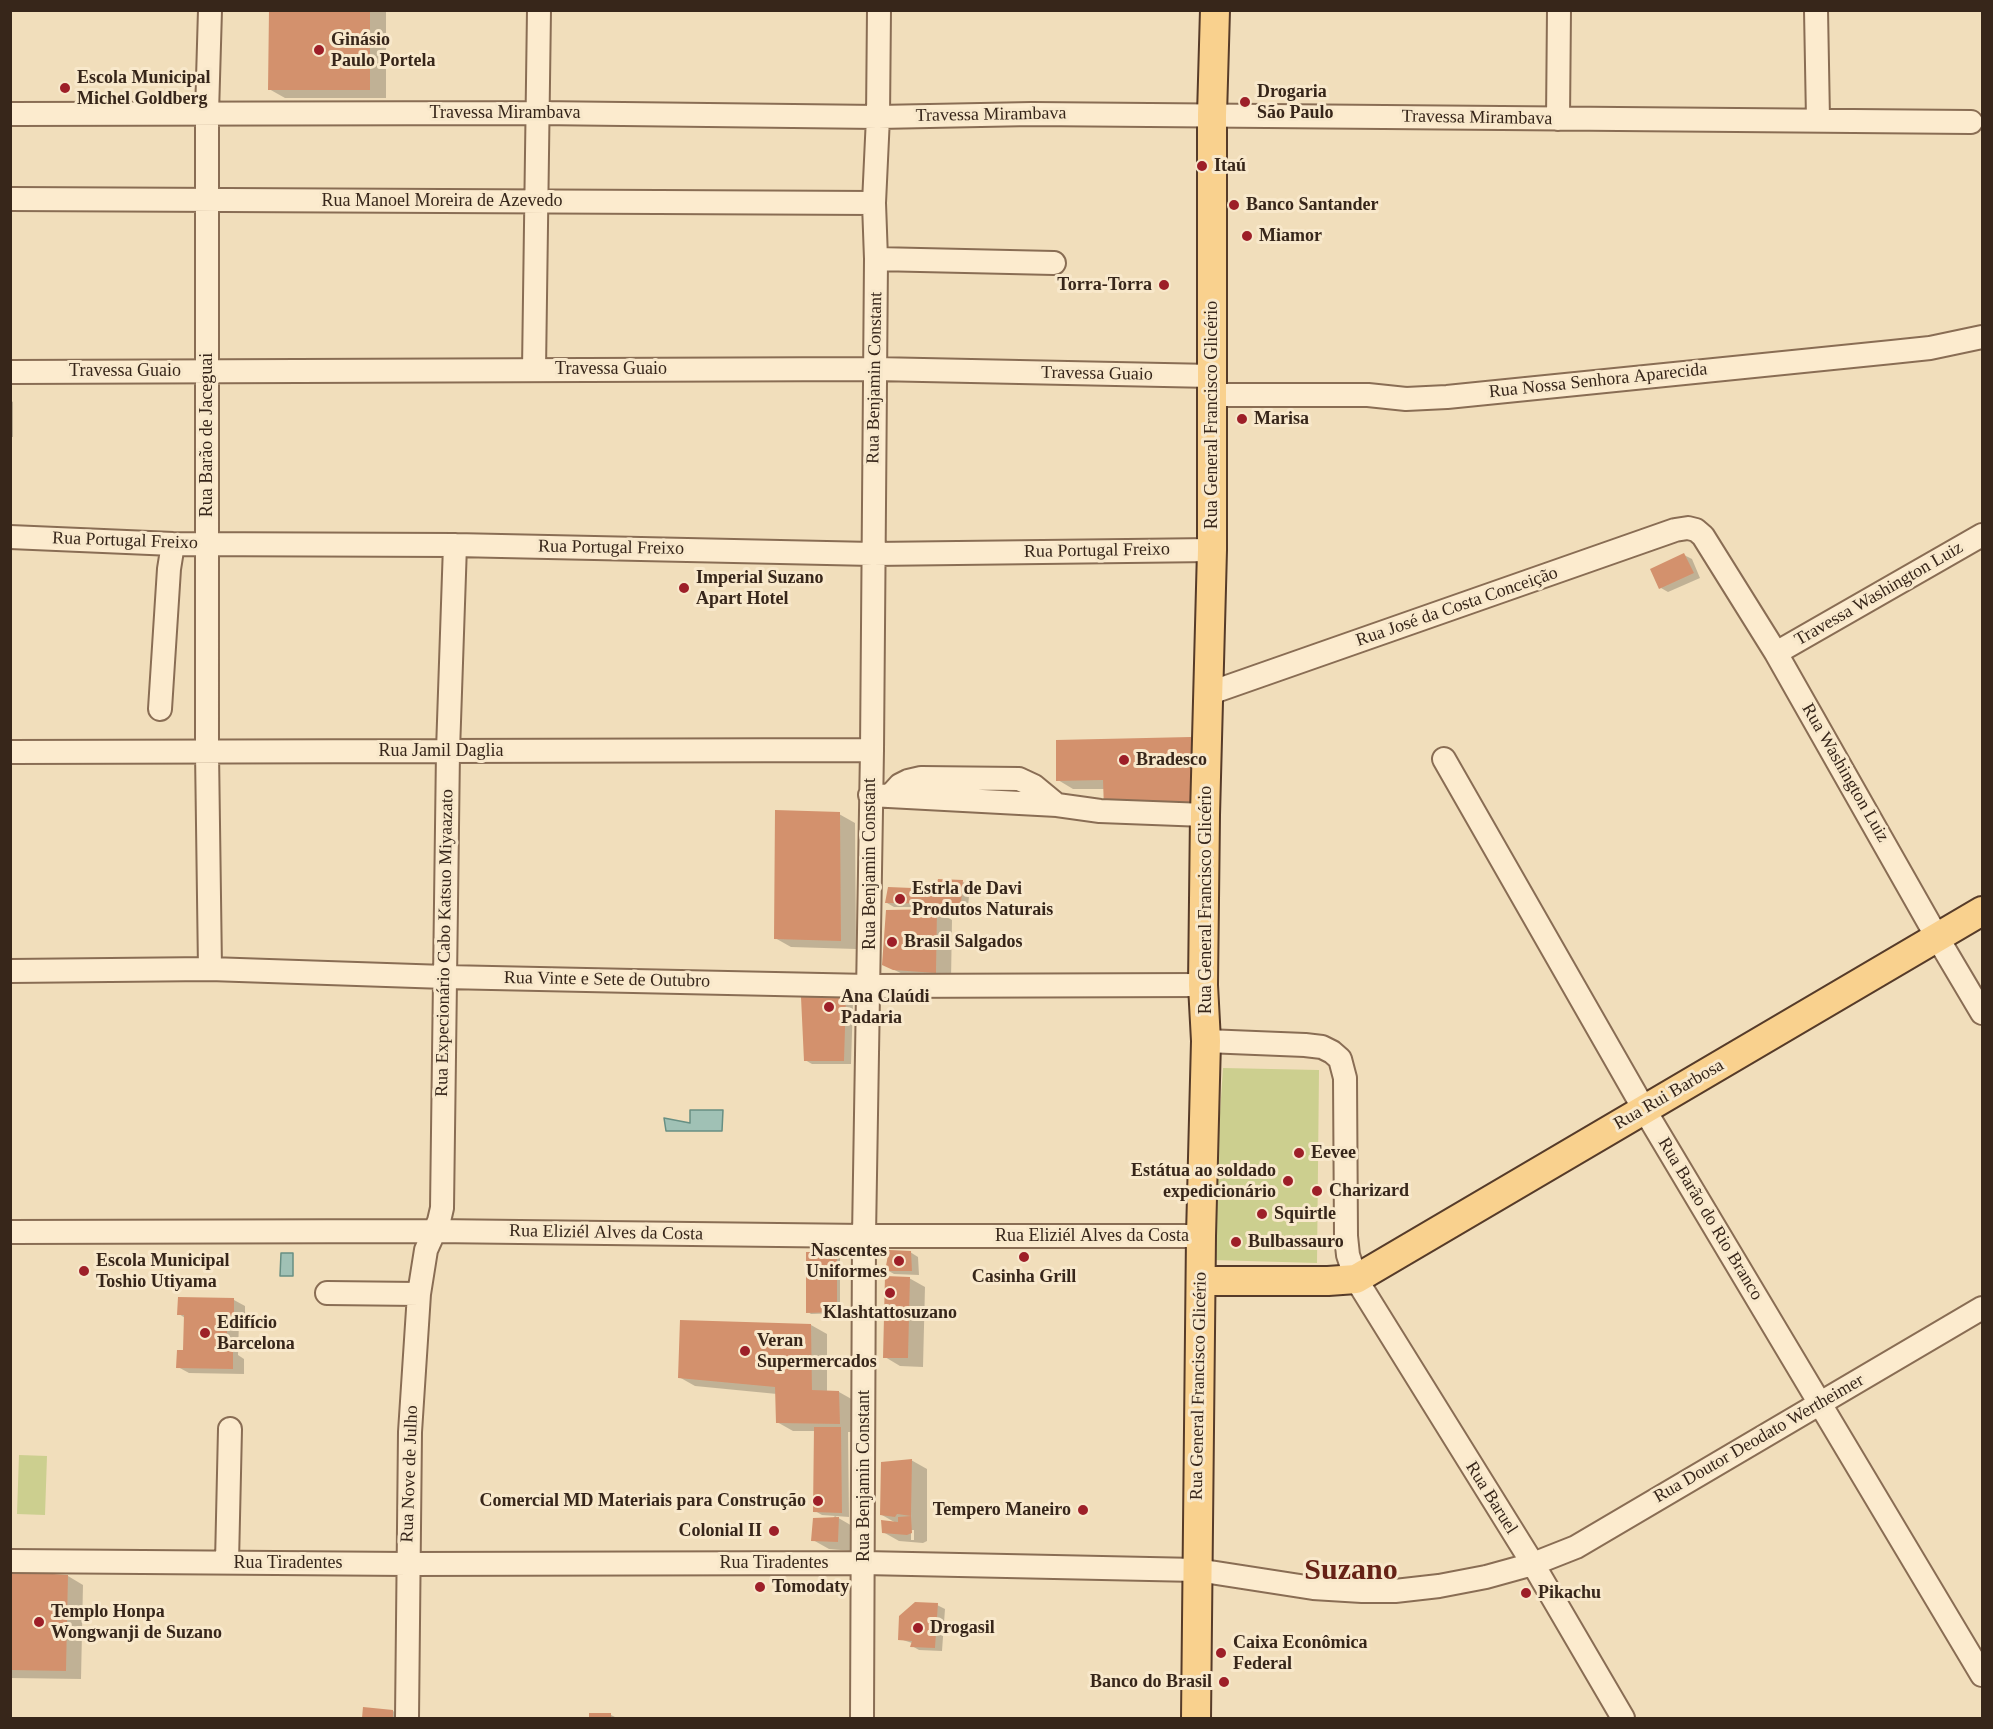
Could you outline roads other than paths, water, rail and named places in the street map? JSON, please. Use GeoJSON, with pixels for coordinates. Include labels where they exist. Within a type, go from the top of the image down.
{"type":"FeatureCollection","features":[{"type":"Feature","properties":{"kind":"main road","name":"Rua General Francisco Glicério"},"geometry":{"type":"LineString","coordinates":[[1196,1719],[1201,1236],[1206,1041],[1203,985],[1205,815],[1212,550],[1212,115],[1215,10]]}},
{"type":"Feature","properties":{"kind":"main road","name":"Rua Rui Barbosa"},"geometry":{"type":"LineString","coordinates":[[1356,1279],[1983,911]]}},
{"type":"Feature","properties":{"kind":"main road"},"geometry":{"type":"LineString","coordinates":[[1201,1281],[1356,1279]]}},
{"type":"Feature","properties":{"kind":"street","name":"Rua Barão de Jaceguai"},"geometry":{"type":"LineString","coordinates":[[210,10],[207,112],[207,752],[210,969]]}},
{"type":"Feature","properties":{"kind":"street"},"geometry":{"type":"LineString","coordinates":[[534,369],[539,10]]}},
{"type":"Feature","properties":{"kind":"street","name":"Rua Benjamin Constant"},"geometry":{"type":"LineString","coordinates":[[862,1719],[864,1236],[869,986],[880,796],[872,750],[876,259],[874,203],[879,10]]}},
{"type":"Feature","properties":{"kind":"street"},"geometry":{"type":"LineString","coordinates":[[1558,119],[1559,10]]}},
{"type":"Feature","properties":{"kind":"street"},"geometry":{"type":"LineString","coordinates":[[1816,10],[1818,119]]}},
{"type":"Feature","properties":{"kind":"street","name":"Travessa Mirambava"},"geometry":{"type":"LineString","coordinates":[[10,114],[538,113],[878,117],[1032,114],[1971,122]]}},
{"type":"Feature","properties":{"kind":"street","name":"Rua Manoel Moreira de Azevedo"},"geometry":{"type":"LineString","coordinates":[[10,199],[874,203]]}},
{"type":"Feature","properties":{"kind":"street"},"geometry":{"type":"LineString","coordinates":[[876,259],[1054,263]]}},
{"type":"Feature","properties":{"kind":"street","name":"Rua Nossa Senhora Aparecida"},"geometry":{"type":"LineString","coordinates":[[1212,385],[1406,399],[1447,397],[1930,348],[1983,337]]}},
{"type":"Feature","properties":{"kind":"street","name":"Travessa Guaio"},"geometry":{"type":"LineString","coordinates":[[10,372],[875,369],[1212,385]]}},
{"type":"Feature","properties":{"kind":"street","name":"Rua José da Costa Conceição"},"geometry":{"type":"LineString","coordinates":[[1209,693],[1675,530],[1688,528],[1696,530],[1703,536]]}},
{"type":"Feature","properties":{"kind":"street","name":"Travessa Washington Luiz"},"geometry":{"type":"LineString","coordinates":[[1776,652],[1983,535]]}},
{"type":"Feature","properties":{"kind":"street","name":"Rua Washington Luiz"},"geometry":{"type":"LineString","coordinates":[[1703,536],[1776,652],[1937,937],[1983,1012]]}},
{"type":"Feature","properties":{"kind":"street","name":"Rua Portugal Freixo"},"geometry":{"type":"LineString","coordinates":[[10,537],[173,544],[455,545],[873,554],[1212,550]]}},
{"type":"Feature","properties":{"kind":"street"},"geometry":{"type":"LineString","coordinates":[[160,709],[169,569],[173,544]]}},
{"type":"Feature","properties":{"kind":"street","name":"Rua Expecionário Cabo Katsuo Miyaazato"},"geometry":{"type":"LineString","coordinates":[[434,1232],[442,1208],[448,751],[455,545]]}},
{"type":"Feature","properties":{"kind":"street","name":"Rua Jamil Daglia"},"geometry":{"type":"LineString","coordinates":[[10,752],[872,750]]}},
{"type":"Feature","properties":{"kind":"street","name":"Rua Barão do Rio Branco"},"geometry":{"type":"LineString","coordinates":[[1444,759],[1644,1109],[1983,1675]]}},
{"type":"Feature","properties":{"kind":"street"},"geometry":{"type":"LineString","coordinates":[[880,796],[908,781],[921,778],[1019,780],[1034,786],[1057,805],[1100,811],[1205,815]]}},
{"type":"Feature","properties":{"kind":"street","name":"Rua Vinte e Sete de Outubro"},"geometry":{"type":"LineString","coordinates":[[10,971],[210,969],[445,977],[869,986],[1203,985]]}},
{"type":"Feature","properties":{"kind":"street","name":"Rua Baruel"},"geometry":{"type":"LineString","coordinates":[[1206,1041],[1322,1047],[1340,1059],[1345,1078],[1346,1236],[1348,1255],[1356,1279],[1533,1564],[1623,1719]]}},
{"type":"Feature","properties":{"kind":"street","name":"Rua Eliziél Alves da Costa"},"geometry":{"type":"LineString","coordinates":[[10,1232],[1201,1236]]}},
{"type":"Feature","properties":{"kind":"street","name":"Rua Nove de Julho"},"geometry":{"type":"LineString","coordinates":[[407,1719],[410,1432],[419,1294],[426,1250],[434,1232]]}},
{"type":"Feature","properties":{"kind":"street"},"geometry":{"type":"LineString","coordinates":[[327,1293],[419,1294]]}},
{"type":"Feature","properties":{"kind":"street","name":"Rua Doutor Deodato Wertheimer"},"geometry":{"type":"LineString","coordinates":[[1533,1564],[1576,1547],[1983,1308]]}},
{"type":"Feature","properties":{"kind":"street"},"geometry":{"type":"LineString","coordinates":[[227,1563],[230,1429]]}},
{"type":"Feature","properties":{"kind":"street","name":"Rua Tiradentes"},"geometry":{"type":"LineString","coordinates":[[10,1561],[408,1564],[864,1563],[1197,1570],[1313,1588],[1395,1591],[1486,1577],[1533,1564]]}},
{"type":"Feature","properties":{"kind":"water"},"geometry":{"type":"Polygon","coordinates":[[[690,1110],[723,1110],[722,1131],[666,1131],[664,1118],[690,1123],[690,1110]]]}},
{"type":"Feature","properties":{"kind":"water"},"geometry":{"type":"Polygon","coordinates":[[[281,1253],[293,1253],[293,1276],[280,1276],[281,1253]]]}},
{"type":"Feature","properties":{"kind":"place","name":"Ginásio Paulo Portela"},"geometry":{"type":"Point","coordinates":[319,50]}},
{"type":"Feature","properties":{"kind":"place","name":"Escola Municipal Michel Goldberg"},"geometry":{"type":"Point","coordinates":[65,88]}},
{"type":"Feature","properties":{"kind":"place","name":"Drogaria São Paulo"},"geometry":{"type":"Point","coordinates":[1245,102]}},
{"type":"Feature","properties":{"kind":"place","name":"Itaú"},"geometry":{"type":"Point","coordinates":[1202,166]}},
{"type":"Feature","properties":{"kind":"place","name":"Banco Santander"},"geometry":{"type":"Point","coordinates":[1234,205]}},
{"type":"Feature","properties":{"kind":"place","name":"Miamor"},"geometry":{"type":"Point","coordinates":[1247,236]}},
{"type":"Feature","properties":{"kind":"place","name":"Torra-Torra"},"geometry":{"type":"Point","coordinates":[1164,285]}},
{"type":"Feature","properties":{"kind":"place","name":"Marisa"},"geometry":{"type":"Point","coordinates":[1242,419]}},
{"type":"Feature","properties":{"kind":"place","name":"Imperial Suzano Apart Hotel"},"geometry":{"type":"Point","coordinates":[684,588]}},
{"type":"Feature","properties":{"kind":"place","name":"Bradesco"},"geometry":{"type":"Point","coordinates":[1124,760]}},
{"type":"Feature","properties":{"kind":"place","name":"Estrla de Davi Produtos Naturais"},"geometry":{"type":"Point","coordinates":[900,899]}},
{"type":"Feature","properties":{"kind":"place","name":"Brasil Salgados"},"geometry":{"type":"Point","coordinates":[892,942]}},
{"type":"Feature","properties":{"kind":"place","name":"Ana Claúdi Padaria"},"geometry":{"type":"Point","coordinates":[829,1007]}},
{"type":"Feature","properties":{"kind":"place","name":"Eevee"},"geometry":{"type":"Point","coordinates":[1299,1153]}},
{"type":"Feature","properties":{"kind":"place","name":"Estátua ao soldado expedicionário"},"geometry":{"type":"Point","coordinates":[1288,1181]}},
{"type":"Feature","properties":{"kind":"place","name":"Charizard"},"geometry":{"type":"Point","coordinates":[1317,1191]}},
{"type":"Feature","properties":{"kind":"place","name":"Squirtle"},"geometry":{"type":"Point","coordinates":[1262,1214]}},
{"type":"Feature","properties":{"kind":"place","name":"Bulbassauro"},"geometry":{"type":"Point","coordinates":[1236,1242]}},
{"type":"Feature","properties":{"kind":"place","name":"Casinha Grill"},"geometry":{"type":"Point","coordinates":[1024,1257]}},
{"type":"Feature","properties":{"kind":"place","name":"Nascentes Uniformes"},"geometry":{"type":"Point","coordinates":[899,1261]}},
{"type":"Feature","properties":{"kind":"place","name":"Escola Municipal Toshio Utiyama"},"geometry":{"type":"Point","coordinates":[84,1271]}},
{"type":"Feature","properties":{"kind":"place","name":"Klashtattosuzano"},"geometry":{"type":"Point","coordinates":[890,1293]}},
{"type":"Feature","properties":{"kind":"place","name":"Edifício Barcelona"},"geometry":{"type":"Point","coordinates":[205,1333]}},
{"type":"Feature","properties":{"kind":"place","name":"Veran Supermercados"},"geometry":{"type":"Point","coordinates":[745,1351]}},
{"type":"Feature","properties":{"kind":"place","name":"Comercial MD Materiais para Construção"},"geometry":{"type":"Point","coordinates":[818,1501]}},
{"type":"Feature","properties":{"kind":"place","name":"Tempero Maneiro"},"geometry":{"type":"Point","coordinates":[1083,1510]}},
{"type":"Feature","properties":{"kind":"place","name":"Colonial II"},"geometry":{"type":"Point","coordinates":[774,1531]}},
{"type":"Feature","properties":{"kind":"place","name":"Tomodaty"},"geometry":{"type":"Point","coordinates":[760,1587]}},
{"type":"Feature","properties":{"kind":"place","name":"Pikachu"},"geometry":{"type":"Point","coordinates":[1526,1593]}},
{"type":"Feature","properties":{"kind":"place","name":"Templo Honpa Wongwanji de Suzano"},"geometry":{"type":"Point","coordinates":[39,1622]}},
{"type":"Feature","properties":{"kind":"place","name":"Drogasil"},"geometry":{"type":"Point","coordinates":[918,1628]}},
{"type":"Feature","properties":{"kind":"place","name":"Caixa Econômica Federal"},"geometry":{"type":"Point","coordinates":[1221,1653]}},
{"type":"Feature","properties":{"kind":"place","name":"Banco do Brasil"},"geometry":{"type":"Point","coordinates":[1224,1682]}},
{"type":"Feature","properties":{"kind":"district","name":"Suzano"},"geometry":{"type":"Point","coordinates":[1351,1571]}}]}
